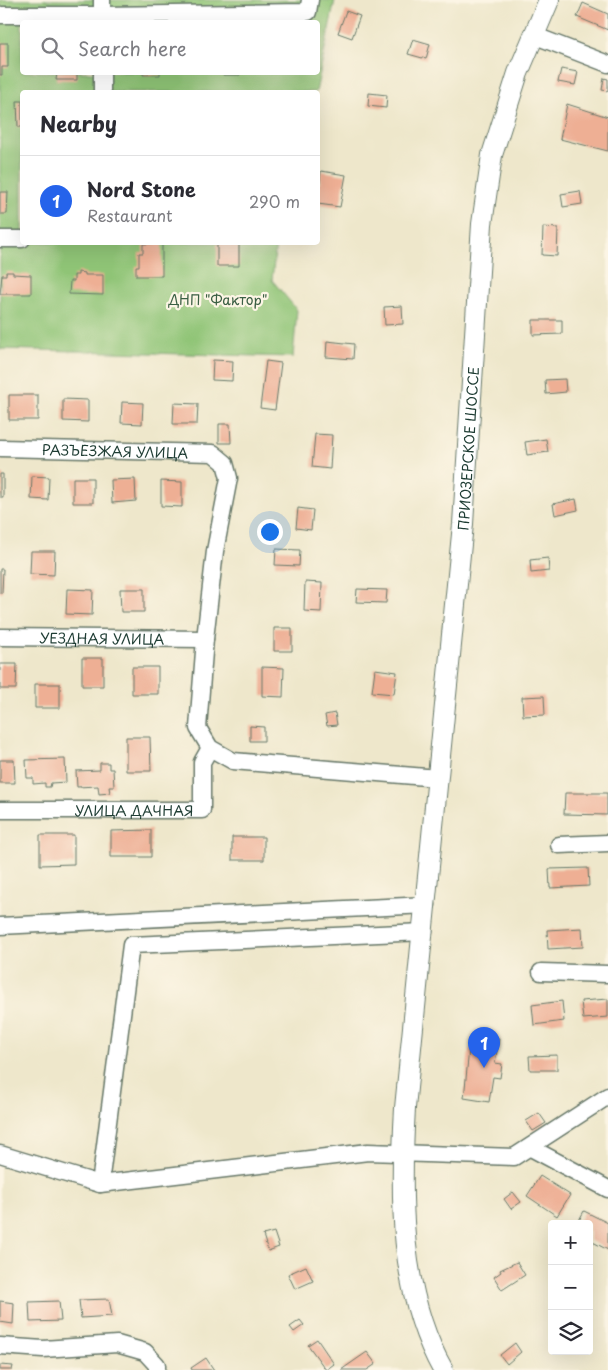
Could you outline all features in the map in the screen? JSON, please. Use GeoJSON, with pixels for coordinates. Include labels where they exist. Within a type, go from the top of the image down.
{"type":"FeatureCollection","features":[{"type":"Feature","properties":{"kind":"main road","name":"ПРИОЗЕРСКОЕ ШОССЕ"},"geometry":{"type":"LineString","coordinates":[[403,1154],[407,1094],[427,905],[462,524],[482,224],[492,156],[518,73],[548,0]]}},
{"type":"Feature","properties":{"kind":"main road"},"geometry":{"type":"LineString","coordinates":[[403,1154],[404,1224],[410,1268],[417,1305],[435,1356],[443,1370]]}},
{"type":"Feature","properties":{"kind":"street"},"geometry":{"type":"LineString","coordinates":[[0,15],[309,6]]}},
{"type":"Feature","properties":{"kind":"street"},"geometry":{"type":"LineString","coordinates":[[533,35],[608,64]]}},
{"type":"Feature","properties":{"kind":"street"},"geometry":{"type":"LineString","coordinates":[[102,75],[102,90]]}},
{"type":"Feature","properties":{"kind":"street"},"geometry":{"type":"LineString","coordinates":[[0,239],[20,239]]}},
{"type":"Feature","properties":{"kind":"street","name":"РАЗЪЕЗЖАЯ УЛИЦА"},"geometry":{"type":"LineString","coordinates":[[0,448],[213,453],[226,463],[229,478],[215,551],[205,639]]}},
{"type":"Feature","properties":{"kind":"street","name":"УЕЗДНАЯ УЛИЦА"},"geometry":{"type":"LineString","coordinates":[[0,637],[205,639]]}},
{"type":"Feature","properties":{"kind":"street"},"geometry":{"type":"LineString","coordinates":[[205,639],[198,728],[210,748],[233,761],[438,778]]}},
{"type":"Feature","properties":{"kind":"street","name":"УЛИЦА ДАЧНАЯ"},"geometry":{"type":"LineString","coordinates":[[0,810],[202,810],[202,762],[210,748]]}},
{"type":"Feature","properties":{"kind":"street"},"geometry":{"type":"LineString","coordinates":[[559,845],[608,843]]}},
{"type":"Feature","properties":{"kind":"street"},"geometry":{"type":"LineString","coordinates":[[0,926],[427,905]]}},
{"type":"Feature","properties":{"kind":"street"},"geometry":{"type":"LineString","coordinates":[[100,1184],[130,944],[424,932]]}},
{"type":"Feature","properties":{"kind":"street"},"geometry":{"type":"LineString","coordinates":[[541,972],[608,974]]}},
{"type":"Feature","properties":{"kind":"street"},"geometry":{"type":"LineString","coordinates":[[0,1154],[100,1184],[368,1152],[514,1157],[531,1148],[608,1096]]}},
{"type":"Feature","properties":{"kind":"street"},"geometry":{"type":"LineString","coordinates":[[531,1148],[608,1189]]}},
{"type":"Feature","properties":{"kind":"street"},"geometry":{"type":"LineString","coordinates":[[0,1346],[43,1349],[117,1344],[146,1352],[157,1365],[157,1370]]}},
{"type":"Feature","properties":{"kind":"green space","name":"ДНП \"Фактор\""},"geometry":{"type":"Polygon","coordinates":[[[0,0],[335,0],[320,73],[320,20],[20,20],[20,75],[320,75],[316,90],[20,90],[20,245],[276,245],[272,280],[297,310],[293,357],[0,349],[0,0]]]}},
{"type":"Feature","properties":{"kind":"building"},"geometry":{"type":"Polygon","coordinates":[[[583,3],[608,14],[608,30],[577,17],[583,3]]]}},
{"type":"Feature","properties":{"kind":"building"},"geometry":{"type":"Polygon","coordinates":[[[346,11],[360,16],[352,38],[338,33],[346,11]]]}},
{"type":"Feature","properties":{"kind":"building"},"geometry":{"type":"Polygon","coordinates":[[[413,39],[430,44],[426,59],[408,54],[413,39]]]}},
{"type":"Feature","properties":{"kind":"building"},"geometry":{"type":"Polygon","coordinates":[[[0,43],[8,43],[8,67],[2,67],[2,75],[0,75],[0,43]]]}},
{"type":"Feature","properties":{"kind":"building"},"geometry":{"type":"Polygon","coordinates":[[[561,69],[578,72],[575,85],[558,82],[561,69]]]}},
{"type":"Feature","properties":{"kind":"building"},"geometry":{"type":"Polygon","coordinates":[[[57,75],[77,75],[77,80],[56,80],[57,75]]]}},
{"type":"Feature","properties":{"kind":"building"},"geometry":{"type":"Polygon","coordinates":[[[604,78],[608,79],[608,91],[602,90],[604,78]]]}},
{"type":"Feature","properties":{"kind":"building"},"geometry":{"type":"Polygon","coordinates":[[[369,93],[387,95],[386,108],[368,106],[369,93]]]}},
{"type":"Feature","properties":{"kind":"building"},"geometry":{"type":"Polygon","coordinates":[[[17,101],[20,101],[20,127],[18,127],[17,101]]]}},
{"type":"Feature","properties":{"kind":"building"},"geometry":{"type":"Polygon","coordinates":[[[567,104],[608,117],[608,151],[560,139],[567,104]]]}},
{"type":"Feature","properties":{"kind":"building"},"geometry":{"type":"Polygon","coordinates":[[[321,171],[346,175],[340,207],[320,204],[321,171]]]}},
{"type":"Feature","properties":{"kind":"building"},"geometry":{"type":"Polygon","coordinates":[[[580,191],[582,204],[563,207],[561,194],[580,191]]]}},
{"type":"Feature","properties":{"kind":"building"},"geometry":{"type":"Polygon","coordinates":[[[0,192],[8,192],[7,214],[0,214],[0,192]]]}},
{"type":"Feature","properties":{"kind":"building"},"geometry":{"type":"Polygon","coordinates":[[[543,227],[558,228],[557,256],[542,255],[543,227]]]}},
{"type":"Feature","properties":{"kind":"building"},"geometry":{"type":"Polygon","coordinates":[[[143,245],[162,245],[162,276],[136,276],[136,266],[139,266],[139,253],[143,253],[143,245]]]}},
{"type":"Feature","properties":{"kind":"building"},"geometry":{"type":"Polygon","coordinates":[[[217,245],[239,245],[239,266],[217,266],[217,245]]]}},
{"type":"Feature","properties":{"kind":"building"},"geometry":{"type":"Polygon","coordinates":[[[6,272],[31,275],[31,294],[0,294],[2,275],[6,275],[6,272]]]}},
{"type":"Feature","properties":{"kind":"building"},"geometry":{"type":"Polygon","coordinates":[[[78,272],[85,273],[85,275],[103,275],[103,295],[69,294],[70,281],[74,281],[74,275],[78,275],[78,272]]]}},
{"type":"Feature","properties":{"kind":"building"},"geometry":{"type":"Polygon","coordinates":[[[402,306],[403,324],[385,325],[384,307],[402,306]]]}},
{"type":"Feature","properties":{"kind":"building"},"geometry":{"type":"Polygon","coordinates":[[[533,320],[562,320],[562,334],[533,335],[533,320]]]}},
{"type":"Feature","properties":{"kind":"building"},"geometry":{"type":"Polygon","coordinates":[[[327,341],[354,344],[353,359],[326,357],[327,341]]]}},
{"type":"Feature","properties":{"kind":"building"},"geometry":{"type":"Polygon","coordinates":[[[213,360],[233,361],[232,381],[212,380],[213,360]]]}},
{"type":"Feature","properties":{"kind":"building"},"geometry":{"type":"Polygon","coordinates":[[[266,361],[281,363],[275,410],[260,408],[266,361]]]}},
{"type":"Feature","properties":{"kind":"building"},"geometry":{"type":"Polygon","coordinates":[[[565,379],[566,392],[546,394],[545,380],[565,379]]]}},
{"type":"Feature","properties":{"kind":"building"},"geometry":{"type":"Polygon","coordinates":[[[9,395],[38,395],[38,420],[9,420],[9,395]]]}},
{"type":"Feature","properties":{"kind":"building"},"geometry":{"type":"Polygon","coordinates":[[[63,399],[88,400],[88,422],[63,421],[63,399]]]}},
{"type":"Feature","properties":{"kind":"building"},"geometry":{"type":"Polygon","coordinates":[[[122,402],[143,403],[142,424],[121,423],[122,402]]]}},
{"type":"Feature","properties":{"kind":"building"},"geometry":{"type":"Polygon","coordinates":[[[174,403],[198,404],[197,424],[173,424],[174,403]]]}},
{"type":"Feature","properties":{"kind":"building"},"geometry":{"type":"Polygon","coordinates":[[[219,424],[230,424],[231,443],[219,443],[219,424]]]}},
{"type":"Feature","properties":{"kind":"building"},"geometry":{"type":"Polygon","coordinates":[[[315,434],[332,435],[330,469],[312,467],[315,434]]]}},
{"type":"Feature","properties":{"kind":"building"},"geometry":{"type":"Polygon","coordinates":[[[546,439],[548,452],[527,455],[525,442],[546,439]]]}},
{"type":"Feature","properties":{"kind":"building"},"geometry":{"type":"Polygon","coordinates":[[[0,474],[3,474],[3,497],[0,497],[0,474]]]}},
{"type":"Feature","properties":{"kind":"building"},"geometry":{"type":"Polygon","coordinates":[[[32,476],[49,477],[48,500],[31,499],[32,476]]]}},
{"type":"Feature","properties":{"kind":"building"},"geometry":{"type":"Polygon","coordinates":[[[73,478],[93,478],[93,503],[73,503],[73,478]]]}},
{"type":"Feature","properties":{"kind":"building"},"geometry":{"type":"Polygon","coordinates":[[[135,479],[136,501],[112,503],[111,480],[135,479]]]}},
{"type":"Feature","properties":{"kind":"building"},"geometry":{"type":"Polygon","coordinates":[[[161,481],[182,482],[182,507],[161,506],[161,481]]]}},
{"type":"Feature","properties":{"kind":"building"},"geometry":{"type":"Polygon","coordinates":[[[576,499],[578,510],[555,515],[553,504],[576,499]]]}},
{"type":"Feature","properties":{"kind":"building"},"geometry":{"type":"Polygon","coordinates":[[[298,508],[313,510],[311,530],[296,528],[298,508]]]}},
{"type":"Feature","properties":{"kind":"building"},"geometry":{"type":"Polygon","coordinates":[[[276,549],[300,550],[299,566],[275,565],[276,549]]]}},
{"type":"Feature","properties":{"kind":"building"},"geometry":{"type":"Polygon","coordinates":[[[31,551],[55,551],[54,575],[30,574],[31,551]]]}},
{"type":"Feature","properties":{"kind":"building"},"geometry":{"type":"Polygon","coordinates":[[[548,558],[549,571],[531,573],[530,560],[548,558]]]}},
{"type":"Feature","properties":{"kind":"building"},"geometry":{"type":"Polygon","coordinates":[[[0,569],[3,569],[2,593],[0,593],[0,569]]]}},
{"type":"Feature","properties":{"kind":"building"},"geometry":{"type":"Polygon","coordinates":[[[305,582],[322,583],[321,612],[304,611],[305,582]]]}},
{"type":"Feature","properties":{"kind":"building"},"geometry":{"type":"Polygon","coordinates":[[[67,589],[93,590],[92,615],[66,614],[67,589]]]}},
{"type":"Feature","properties":{"kind":"building"},"geometry":{"type":"Polygon","coordinates":[[[120,589],[144,589],[144,612],[121,612],[120,589]]]}},
{"type":"Feature","properties":{"kind":"building"},"geometry":{"type":"Polygon","coordinates":[[[357,589],[387,590],[386,603],[356,602],[357,589]]]}},
{"type":"Feature","properties":{"kind":"building"},"geometry":{"type":"Polygon","coordinates":[[[274,628],[292,628],[292,651],[274,651],[274,628]]]}},
{"type":"Feature","properties":{"kind":"building"},"geometry":{"type":"Polygon","coordinates":[[[82,658],[103,658],[103,686],[82,686],[82,658]]]}},
{"type":"Feature","properties":{"kind":"building"},"geometry":{"type":"Polygon","coordinates":[[[0,664],[17,664],[16,689],[0,689],[0,664]]]}},
{"type":"Feature","properties":{"kind":"building"},"geometry":{"type":"Polygon","coordinates":[[[132,667],[158,667],[158,694],[132,694],[132,667]]]}},
{"type":"Feature","properties":{"kind":"building"},"geometry":{"type":"Polygon","coordinates":[[[262,667],[284,668],[283,697],[262,696],[262,667]]]}},
{"type":"Feature","properties":{"kind":"building"},"geometry":{"type":"Polygon","coordinates":[[[375,669],[397,672],[394,694],[372,692],[375,669]]]}},
{"type":"Feature","properties":{"kind":"building"},"geometry":{"type":"Polygon","coordinates":[[[35,684],[60,684],[60,708],[35,708],[35,684]]]}},
{"type":"Feature","properties":{"kind":"building"},"geometry":{"type":"Polygon","coordinates":[[[544,696],[545,715],[523,716],[522,697],[544,696]]]}},
{"type":"Feature","properties":{"kind":"building"},"geometry":{"type":"Polygon","coordinates":[[[335,713],[337,725],[327,726],[325,715],[335,713]]]}},
{"type":"Feature","properties":{"kind":"building"},"geometry":{"type":"Polygon","coordinates":[[[250,726],[264,727],[264,741],[250,741],[250,726]]]}},
{"type":"Feature","properties":{"kind":"building"},"geometry":{"type":"Polygon","coordinates":[[[126,737],[150,737],[151,771],[126,771],[126,737]]]}},
{"type":"Feature","properties":{"kind":"building"},"geometry":{"type":"Polygon","coordinates":[[[65,759],[66,782],[51,783],[50,787],[45,787],[45,783],[33,784],[33,778],[27,778],[26,760],[65,759]]]}},
{"type":"Feature","properties":{"kind":"building"},"geometry":{"type":"Polygon","coordinates":[[[0,760],[14,760],[15,783],[0,783],[0,760]]]}},
{"type":"Feature","properties":{"kind":"building"},"geometry":{"type":"Polygon","coordinates":[[[100,763],[109,763],[109,769],[113,769],[114,787],[109,787],[110,793],[99,794],[98,786],[77,787],[76,771],[100,770],[100,763]]]}},
{"type":"Feature","properties":{"kind":"building"},"geometry":{"type":"Polygon","coordinates":[[[565,793],[607,793],[607,815],[564,814],[565,793]]]}},
{"type":"Feature","properties":{"kind":"building"},"geometry":{"type":"Polygon","coordinates":[[[151,830],[151,857],[111,857],[111,831],[151,830]]]}},
{"type":"Feature","properties":{"kind":"building"},"geometry":{"type":"Polygon","coordinates":[[[40,835],[74,835],[74,864],[40,865],[40,835]]]}},
{"type":"Feature","properties":{"kind":"building"},"geometry":{"type":"Polygon","coordinates":[[[232,837],[264,837],[264,860],[232,860],[232,837]]]}},
{"type":"Feature","properties":{"kind":"building"},"geometry":{"type":"Polygon","coordinates":[[[588,868],[589,886],[550,888],[549,869],[588,868]]]}},
{"type":"Feature","properties":{"kind":"building"},"geometry":{"type":"Polygon","coordinates":[[[582,928],[583,947],[548,949],[547,930],[582,928]]]}},
{"type":"Feature","properties":{"kind":"building"},"geometry":{"type":"Polygon","coordinates":[[[608,999],[608,1017],[583,1019],[581,1001],[608,999]]]}},
{"type":"Feature","properties":{"kind":"building"},"geometry":{"type":"Polygon","coordinates":[[[562,1001],[564,1021],[534,1025],[532,1005],[562,1001]]]}},
{"type":"Feature","properties":{"kind":"building"},"geometry":{"type":"Polygon","coordinates":[[[476,1036],[499,1039],[495,1063],[502,1064],[500,1078],[493,1077],[489,1102],[464,1098],[469,1049],[474,1050],[476,1036]]]}},
{"type":"Feature","properties":{"kind":"building"},"geometry":{"type":"Polygon","coordinates":[[[557,1055],[557,1070],[530,1070],[529,1056],[557,1055]]]}},
{"type":"Feature","properties":{"kind":"building"},"geometry":{"type":"Polygon","coordinates":[[[539,1113],[546,1123],[533,1131],[526,1121],[539,1113]]]}},
{"type":"Feature","properties":{"kind":"building"},"geometry":{"type":"Polygon","coordinates":[[[540,1176],[570,1195],[557,1216],[527,1196],[540,1176]]]}},
{"type":"Feature","properties":{"kind":"building"},"geometry":{"type":"Polygon","coordinates":[[[513,1192],[521,1202],[511,1209],[504,1199],[513,1192]]]}},
{"type":"Feature","properties":{"kind":"building"},"geometry":{"type":"Polygon","coordinates":[[[584,1211],[608,1223],[608,1250],[593,1242],[593,1220],[579,1220],[584,1211]]]}},
{"type":"Feature","properties":{"kind":"building"},"geometry":{"type":"Polygon","coordinates":[[[274,1232],[279,1247],[268,1251],[263,1235],[274,1232]]]}},
{"type":"Feature","properties":{"kind":"building"},"geometry":{"type":"Polygon","coordinates":[[[517,1262],[525,1275],[502,1290],[494,1277],[501,1272],[500,1270],[517,1262]]]}},
{"type":"Feature","properties":{"kind":"building"},"geometry":{"type":"Polygon","coordinates":[[[306,1266],[313,1281],[295,1289],[288,1274],[306,1266]]]}},
{"type":"Feature","properties":{"kind":"building"},"geometry":{"type":"Polygon","coordinates":[[[109,1299],[112,1316],[81,1318],[79,1300],[109,1299]]]}},
{"type":"Feature","properties":{"kind":"building"},"geometry":{"type":"Polygon","coordinates":[[[0,1301],[14,1303],[13,1324],[0,1322],[0,1301]]]}},
{"type":"Feature","properties":{"kind":"building"},"geometry":{"type":"Polygon","coordinates":[[[59,1301],[61,1321],[30,1322],[29,1302],[59,1301]]]}},
{"type":"Feature","properties":{"kind":"building"},"geometry":{"type":"Polygon","coordinates":[[[300,1320],[304,1325],[294,1332],[290,1327],[300,1320]]]}},
{"type":"Feature","properties":{"kind":"building"},"geometry":{"type":"Polygon","coordinates":[[[317,1339],[334,1364],[326,1370],[308,1345],[317,1339]]]}},
{"type":"Feature","properties":{"kind":"building"},"geometry":{"type":"Polygon","coordinates":[[[515,1343],[521,1352],[507,1364],[500,1355],[515,1343]]]}},
{"type":"Feature","properties":{"kind":"building"},"geometry":{"type":"Polygon","coordinates":[[[367,1352],[376,1364],[367,1370],[341,1370],[367,1352]]]}},
{"type":"Feature","properties":{"kind":"building"},"geometry":{"type":"Polygon","coordinates":[[[206,1358],[214,1370],[192,1370],[191,1368],[206,1358]]]}},
{"type":"Feature","properties":{"kind":"building"},"geometry":{"type":"Polygon","coordinates":[[[0,1365],[13,1366],[12,1370],[0,1370],[0,1365]]]}},
{"type":"Feature","properties":{"kind":"place","name":"Nord Stone"},"geometry":{"type":"Point","coordinates":[484,1068]}}]}
